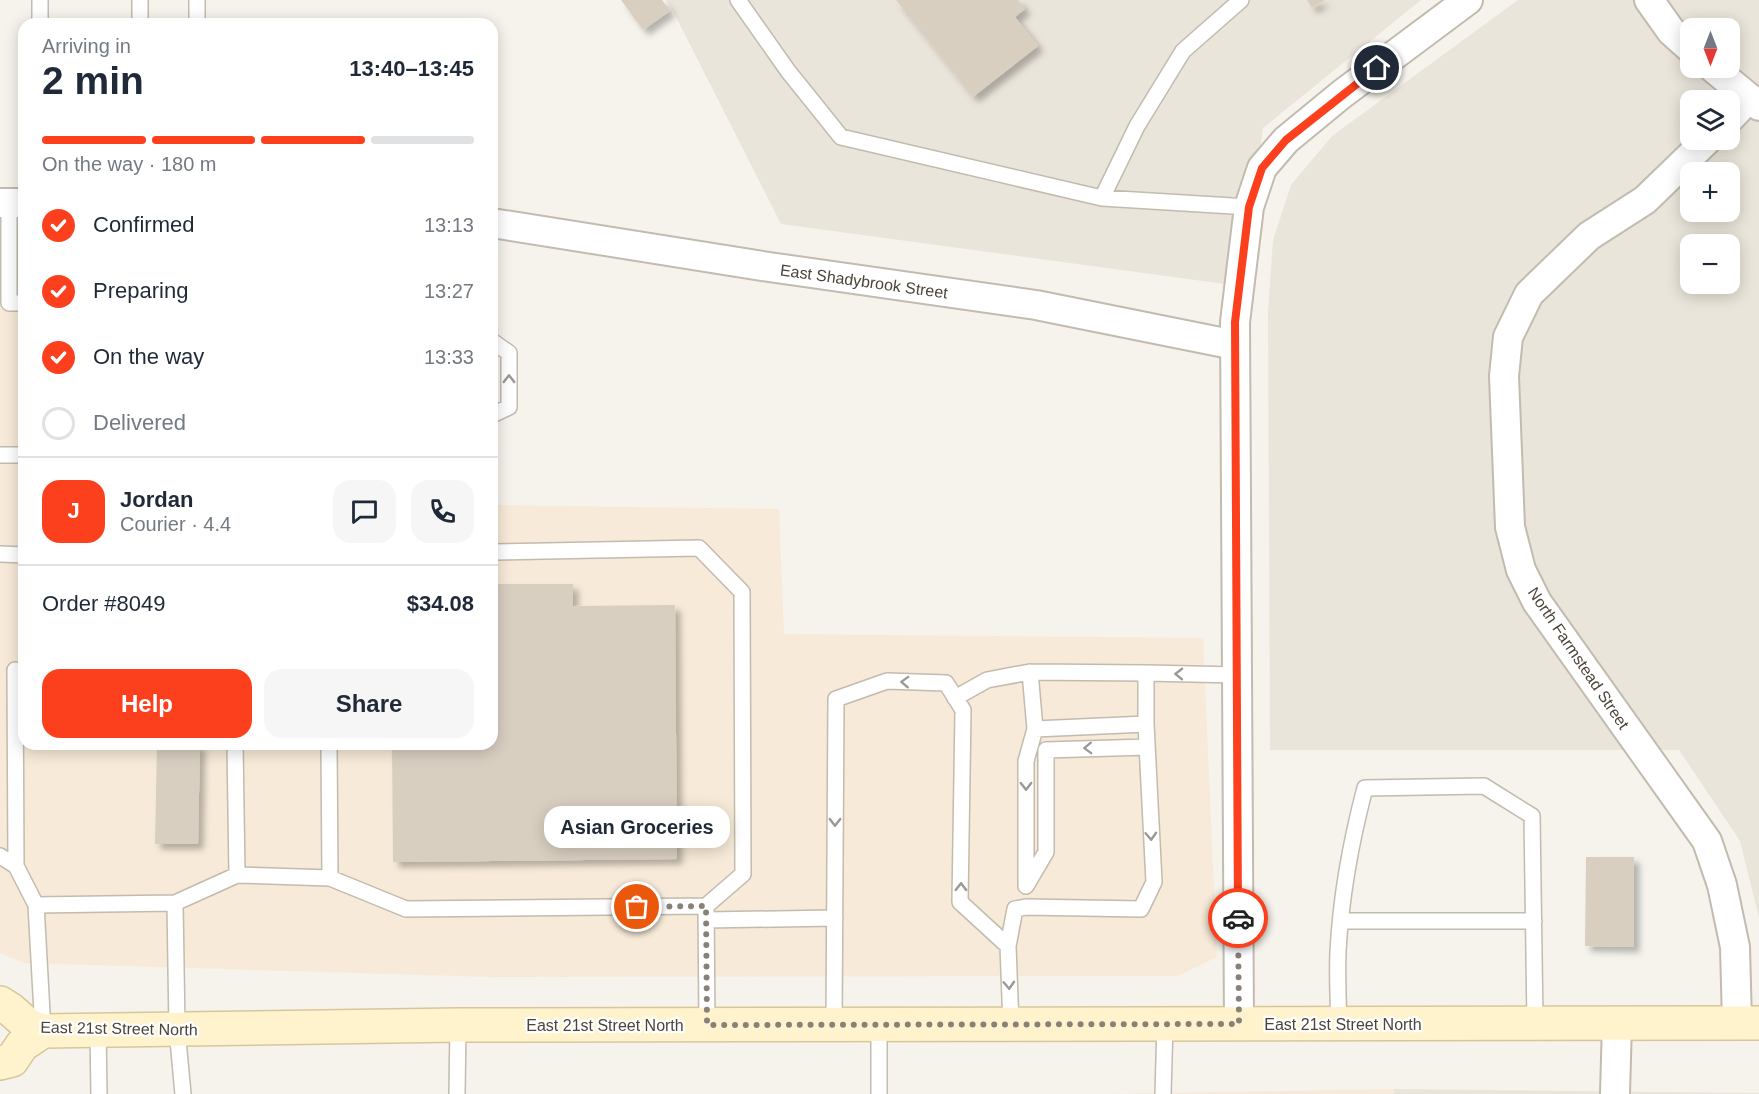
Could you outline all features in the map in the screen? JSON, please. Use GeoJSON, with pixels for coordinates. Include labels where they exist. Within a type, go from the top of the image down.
{"type":"FeatureCollection","features":[{"type":"Feature","properties":{"kind":"main road","name":"East 21st Street North"},"geometry":{"type":"LineString","coordinates":[[0,1003],[29,1026],[43,1031],[458,1025],[1748,1023]]}},
{"type":"Feature","properties":{"kind":"main road"},"geometry":{"type":"LineString","coordinates":[[0,1063],[12,1060],[22,1045],[43,1031]]}},
{"type":"Feature","properties":{"kind":"street"},"geometry":{"type":"LineString","coordinates":[[1239,1024],[1235,322],[1249,207],[1262,168],[1286,140],[1342,94],[1468,0]]}},
{"type":"Feature","properties":{"kind":"street"},"geometry":{"type":"LineString","coordinates":[[1649,0],[1671,31],[1680,39]]}},
{"type":"Feature","properties":{"kind":"street"},"geometry":{"type":"LineString","coordinates":[[1721,78],[1746,107]]}},
{"type":"Feature","properties":{"kind":"street","name":"North Farmstead Street"},"geometry":{"type":"LineString","coordinates":[[1696,150],[1644,200],[1589,236],[1529,294],[1508,337],[1504,376],[1510,527],[1521,570],[1537,602],[1707,841],[1722,885],[1748,1023]]}},
{"type":"Feature","properties":{"kind":"street","name":"East Shadybrook Street"},"geometry":{"type":"LineString","coordinates":[[498,224],[769,267],[1036,305],[1235,345]]}},
{"type":"Feature","properties":{"kind":"street"},"geometry":{"type":"LineString","coordinates":[[1616,1094],[1617,1023]]}},
{"type":"Feature","properties":{"kind":"lane"},"geometry":{"type":"LineString","coordinates":[[40,0],[40,18]]}},
{"type":"Feature","properties":{"kind":"lane"},"geometry":{"type":"LineString","coordinates":[[140,0],[140,18]]}},
{"type":"Feature","properties":{"kind":"lane"},"geometry":{"type":"LineString","coordinates":[[197,0],[197,18]]}},
{"type":"Feature","properties":{"kind":"lane"},"geometry":{"type":"LineString","coordinates":[[738,0],[788,71],[841,137],[1102,198],[1249,207]]}},
{"type":"Feature","properties":{"kind":"lane"},"geometry":{"type":"LineString","coordinates":[[1102,198],[1137,126],[1183,51],[1241,0]]}},
{"type":"Feature","properties":{"kind":"lane"},"geometry":{"type":"LineString","coordinates":[[11,203],[9,303],[18,303]]}},
{"type":"Feature","properties":{"kind":"lane"},"geometry":{"type":"LineString","coordinates":[[498,345],[510,352],[510,407],[498,412]]}},
{"type":"Feature","properties":{"kind":"lane"},"geometry":{"type":"LineString","coordinates":[[0,455],[18,455]]}},
{"type":"Feature","properties":{"kind":"lane"},"geometry":{"type":"LineString","coordinates":[[498,552],[699,548],[742,592],[743,874],[706,913],[707,1025]]}},
{"type":"Feature","properties":{"kind":"lane"},"geometry":{"type":"LineString","coordinates":[[0,554],[18,555]]}},
{"type":"Feature","properties":{"kind":"lane"},"geometry":{"type":"LineString","coordinates":[[13,670],[16,866],[36,905],[43,1031]]}},
{"type":"Feature","properties":{"kind":"lane"},"geometry":{"type":"LineString","coordinates":[[956,698],[987,680],[1030,672],[1237,675]]}},
{"type":"Feature","properties":{"kind":"lane"},"geometry":{"type":"LineString","coordinates":[[1026,907],[1026,761],[1035,729],[1030,672]]}},
{"type":"Feature","properties":{"kind":"lane"},"geometry":{"type":"LineString","coordinates":[[1011,1025],[1008,946],[1015,909],[1026,907],[1141,909],[1154,882],[1146,724],[1146,673]]}},
{"type":"Feature","properties":{"kind":"lane"},"geometry":{"type":"LineString","coordinates":[[834,1025],[836,699],[887,681],[946,683],[963,711],[960,902],[1008,946]]}},
{"type":"Feature","properties":{"kind":"lane"},"geometry":{"type":"LineString","coordinates":[[1035,729],[1146,724]]}},
{"type":"Feature","properties":{"kind":"lane"},"geometry":{"type":"LineString","coordinates":[[1026,886],[1046,852],[1046,750],[1147,747]]}},
{"type":"Feature","properties":{"kind":"lane"},"geometry":{"type":"LineString","coordinates":[[235,750],[237,875]]}},
{"type":"Feature","properties":{"kind":"lane"},"geometry":{"type":"LineString","coordinates":[[329,750],[330,878]]}},
{"type":"Feature","properties":{"kind":"lane"},"geometry":{"type":"LineString","coordinates":[[1339,1024],[1338,953],[1341,921],[1353,832],[1365,788],[1484,786],[1532,816],[1535,1023]]}},
{"type":"Feature","properties":{"kind":"lane"},"geometry":{"type":"LineString","coordinates":[[0,856],[16,866]]}},
{"type":"Feature","properties":{"kind":"lane"},"geometry":{"type":"LineString","coordinates":[[36,905],[175,903],[237,875],[330,878],[406,909],[706,913],[835,918]]}},
{"type":"Feature","properties":{"kind":"lane"},"geometry":{"type":"LineString","coordinates":[[175,903],[177,1029],[183,1094]]}},
{"type":"Feature","properties":{"kind":"lane"},"geometry":{"type":"LineString","coordinates":[[1341,921],[1534,921]]}},
{"type":"Feature","properties":{"kind":"lane"},"geometry":{"type":"LineString","coordinates":[[1163,1094],[1165,1024]]}},
{"type":"Feature","properties":{"kind":"lane"},"geometry":{"type":"LineString","coordinates":[[457,1094],[458,1025]]}},
{"type":"Feature","properties":{"kind":"lane"},"geometry":{"type":"LineString","coordinates":[[879,1025],[879,1094]]}},
{"type":"Feature","properties":{"kind":"lane"},"geometry":{"type":"LineString","coordinates":[[98,1030],[99,1094]]}},
{"type":"Feature","properties":{"kind":"shaded area"},"geometry":{"type":"Polygon","coordinates":[[[666,0],[1421,0],[1263,128],[1240,286],[781,224],[666,0]]]}},
{"type":"Feature","properties":{"kind":"shaded area"},"geometry":{"type":"Polygon","coordinates":[[[1518,0],[1759,0],[1759,918],[1740,841],[1679,750],[1270,750],[1268,312],[1273,240],[1291,185],[1332,136],[1518,0]]]}},
{"type":"Feature","properties":{"kind":"shaded area"},"geometry":{"type":"Polygon","coordinates":[[[18,237],[18,750],[498,750],[498,505],[779,509],[784,634],[1203,638],[1217,957],[1178,976],[491,977],[23,963],[0,953],[0,238],[18,237]]]}},
{"type":"Feature","properties":{"kind":"shaded area"},"geometry":{"type":"Polygon","coordinates":[[[1394,1089],[1759,1093],[1759,1094],[1393,1094],[1394,1089]]]}},
{"type":"Feature","properties":{"kind":"shaded area"},"geometry":{"type":"Polygon","coordinates":[[[1394,1089],[1393,1094],[1104,1094],[1394,1089]]]}},
{"type":"Feature","properties":{"kind":"building"},"geometry":{"type":"Polygon","coordinates":[[[621,0],[662,0],[670,11],[643,30],[621,0]]]}},
{"type":"Feature","properties":{"kind":"building"},"geometry":{"type":"Polygon","coordinates":[[[896,0],[1018,0],[1025,9],[1015,17],[1038,46],[973,97],[896,0]]]}},
{"type":"Feature","properties":{"kind":"building"},"geometry":{"type":"Polygon","coordinates":[[[1307,0],[1325,0],[1312,8],[1307,0]]]}},
{"type":"Feature","properties":{"kind":"building"},"geometry":{"type":"Polygon","coordinates":[[[498,584],[573,584],[573,606],[675,605],[677,859],[393,862],[392,750],[498,750],[498,584]]]}},
{"type":"Feature","properties":{"kind":"building"},"geometry":{"type":"Polygon","coordinates":[[[157,750],[200,750],[198,844],[155,844],[157,750]]]}},
{"type":"Feature","properties":{"kind":"building"},"geometry":{"type":"Polygon","coordinates":[[[1586,857],[1634,857],[1634,947],[1585,946],[1586,857]]]}},
{"type":"Feature","properties":{"kind":"way so far"},"geometry":{"type":"LineString","coordinates":[[637,907],[706,906],[707,1025],[1239,1024],[1238,918]]}},
{"type":"Feature","properties":{"kind":"place","name":"Asian Groceries"},"geometry":{"type":"Point","coordinates":[637,907]}},
{"type":"Feature","properties":{"kind":"route"},"geometry":{"type":"LineString","coordinates":[[1238,918],[1235,322],[1249,207],[1262,168],[1286,140],[1377,68]]}}]}
